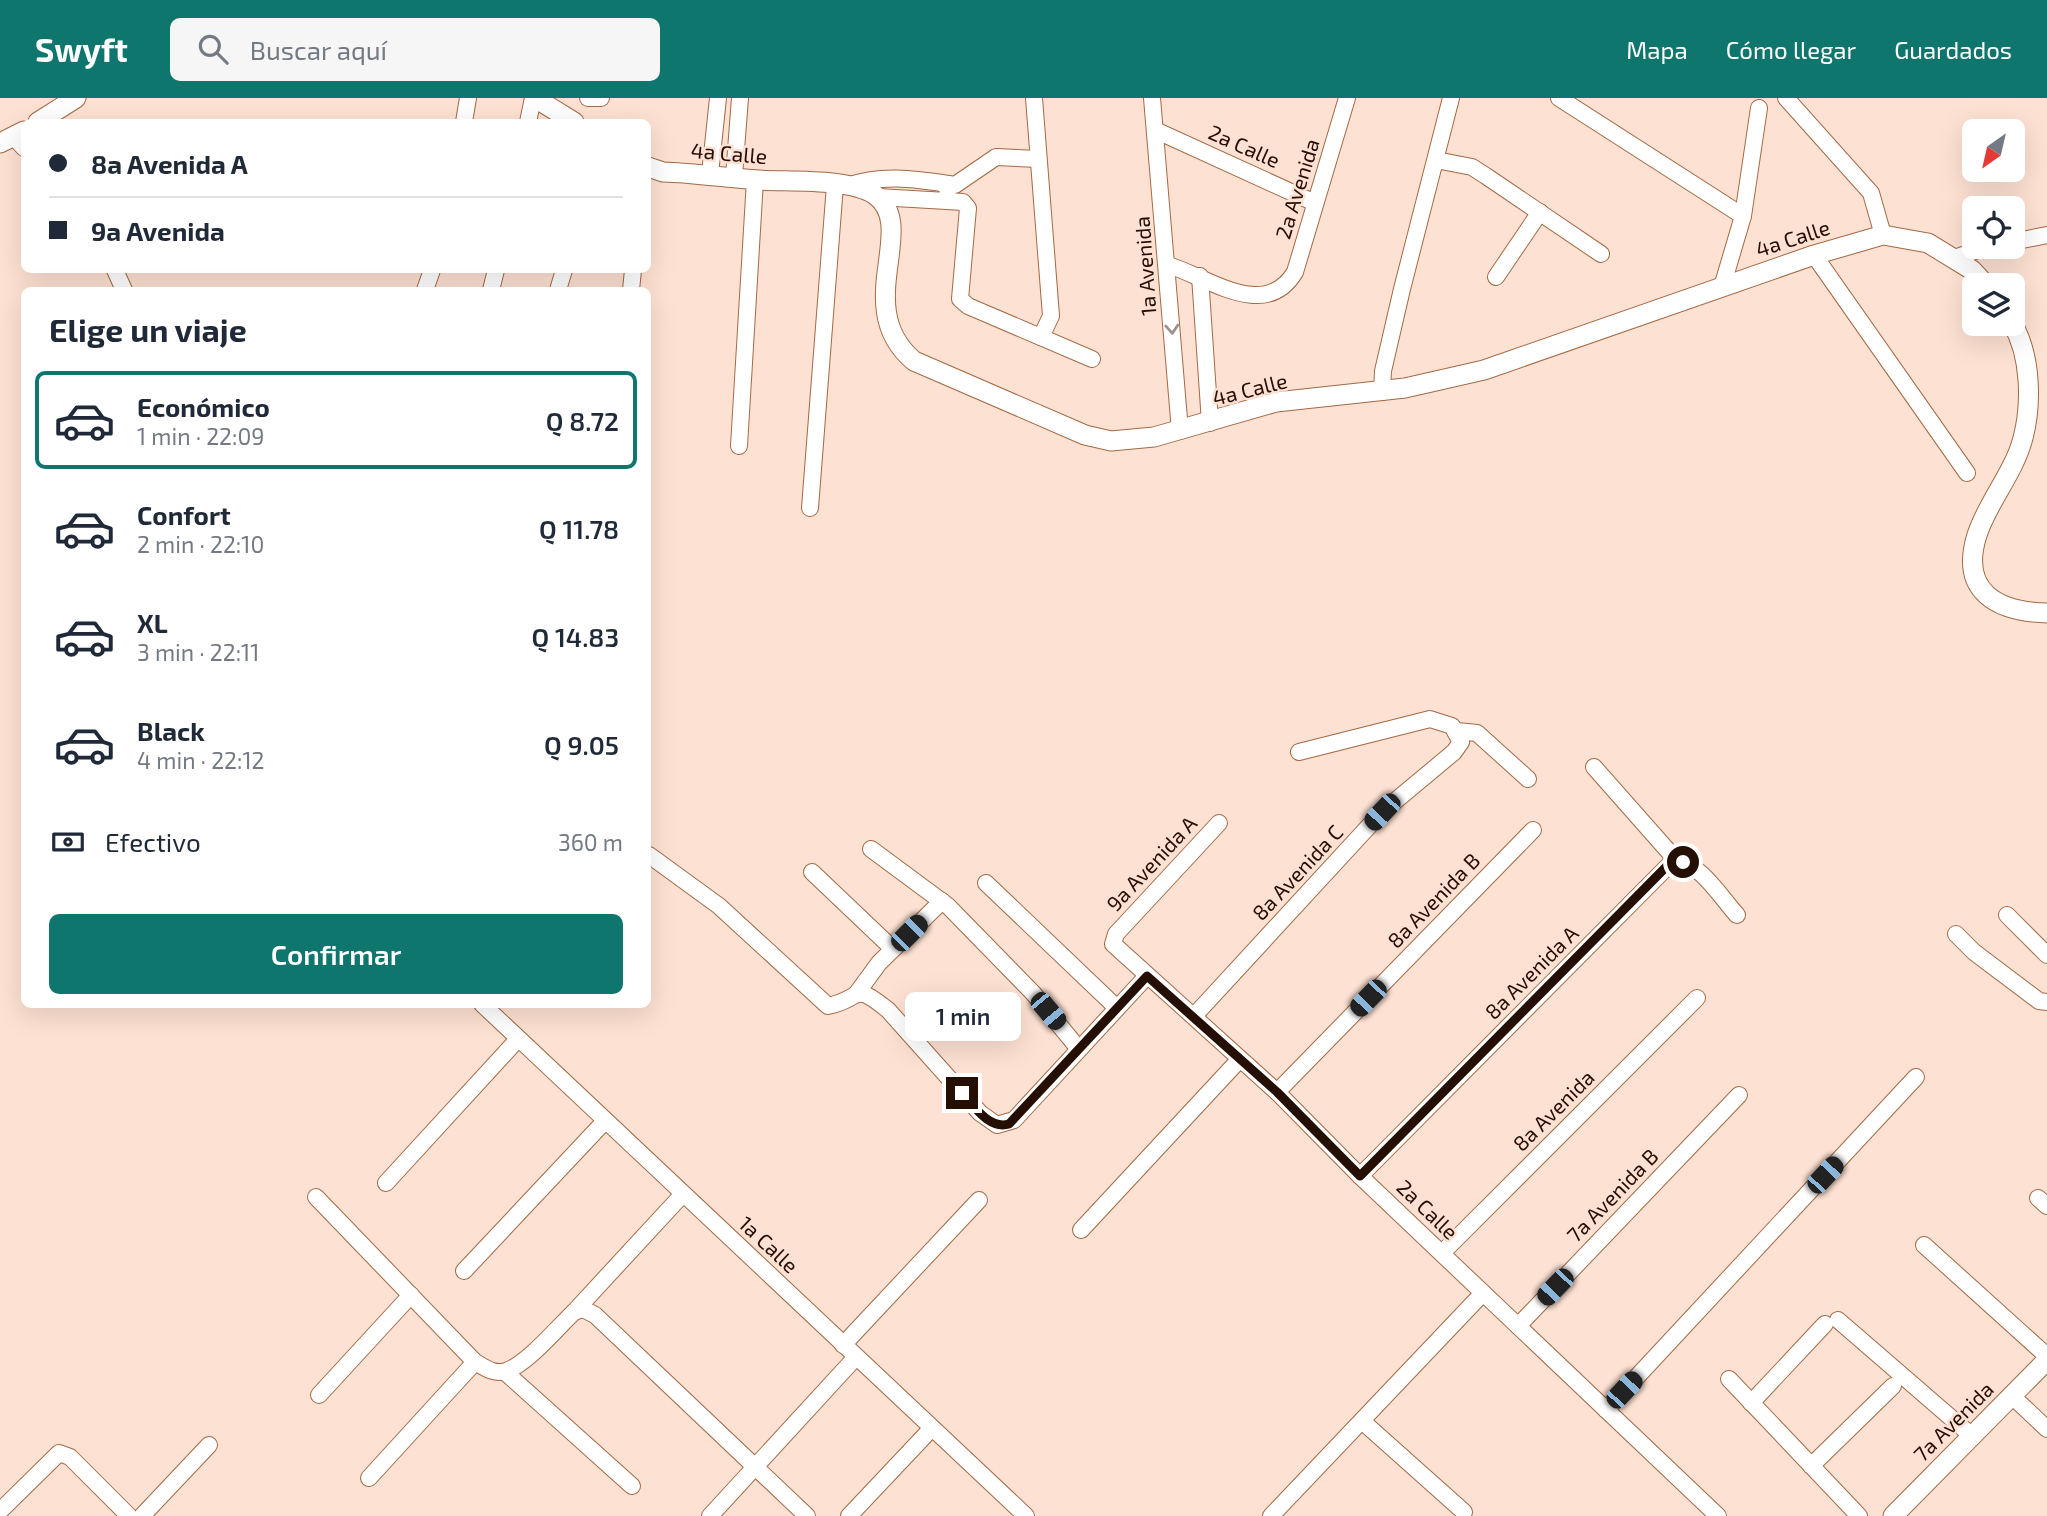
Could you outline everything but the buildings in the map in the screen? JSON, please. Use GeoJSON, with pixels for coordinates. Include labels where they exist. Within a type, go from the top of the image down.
{"type":"FeatureCollection","features":[{"type":"Feature","properties":{"kind":"street"},"geometry":{"type":"LineString","coordinates":[[43,119],[76,98]]}},
{"type":"Feature","properties":{"kind":"street"},"geometry":{"type":"LineString","coordinates":[[464,119],[468,98]]}},
{"type":"Feature","properties":{"kind":"street"},"geometry":{"type":"LineString","coordinates":[[529,119],[534,98],[569,119]]}},
{"type":"Feature","properties":{"kind":"street"},"geometry":{"type":"LineString","coordinates":[[588,98],[601,98]]}},
{"type":"Feature","properties":{"kind":"street"},"geometry":{"type":"LineString","coordinates":[[709,174],[718,98]]}},
{"type":"Feature","properties":{"kind":"street"},"geometry":{"type":"LineString","coordinates":[[734,176],[740,98]]}},
{"type":"Feature","properties":{"kind":"street"},"geometry":{"type":"LineString","coordinates":[[1034,98],[1051,316],[1041,337]]}},
{"type":"Feature","properties":{"kind":"street","name":"1a Avenida"},"geometry":{"type":"LineString","coordinates":[[1152,98],[1180,431]]}},
{"type":"Feature","properties":{"kind":"street","name":"2a Avenida"},"geometry":{"type":"LineString","coordinates":[[1200,276],[1254,297],[1283,288],[1294,272],[1347,98]]}},
{"type":"Feature","properties":{"kind":"street"},"geometry":{"type":"LineString","coordinates":[[1381,392],[1399,300],[1451,98]]}},
{"type":"Feature","properties":{"kind":"street"},"geometry":{"type":"LineString","coordinates":[[1559,98],[1743,216]]}},
{"type":"Feature","properties":{"kind":"street"},"geometry":{"type":"LineString","coordinates":[[1786,98],[1871,193],[1883,235]]}},
{"type":"Feature","properties":{"kind":"street"},"geometry":{"type":"LineString","coordinates":[[1722,287],[1743,216],[1759,108]]}},
{"type":"Feature","properties":{"kind":"street","name":"2a Calle"},"geometry":{"type":"LineString","coordinates":[[1155,130],[1315,203]]}},
{"type":"Feature","properties":{"kind":"street"},"geometry":{"type":"LineString","coordinates":[[713,136],[738,136]]}},
{"type":"Feature","properties":{"kind":"street"},"geometry":{"type":"LineString","coordinates":[[810,508],[842,185],[895,178],[956,185],[996,157],[1038,159]]}},
{"type":"Feature","properties":{"kind":"street"},"geometry":{"type":"LineString","coordinates":[[1436,160],[1472,167],[1601,254]]}},
{"type":"Feature","properties":{"kind":"street","name":"4a Calle"},"geometry":{"type":"LineString","coordinates":[[651,168],[663,172],[842,185],[878,197],[892,224],[883,301],[888,324],[894,339],[914,361],[1085,435],[1123,441],[1180,431],[1276,402],[1381,392],[1516,361],[1814,255],[1883,235],[1905,236],[1928,243],[1975,273]]}},
{"type":"Feature","properties":{"kind":"street"},"geometry":{"type":"LineString","coordinates":[[739,446],[755,180]]}},
{"type":"Feature","properties":{"kind":"street"},"geometry":{"type":"LineString","coordinates":[[947,201],[948,184]]}},
{"type":"Feature","properties":{"kind":"street"},"geometry":{"type":"LineString","coordinates":[[878,197],[963,202],[968,208],[960,299],[968,306],[1092,359]]}},
{"type":"Feature","properties":{"kind":"street"},"geometry":{"type":"LineString","coordinates":[[1496,277],[1540,212]]}},
{"type":"Feature","properties":{"kind":"street"},"geometry":{"type":"LineString","coordinates":[[2025,239],[2047,235]]}},
{"type":"Feature","properties":{"kind":"street"},"geometry":{"type":"LineString","coordinates":[[1814,255],[1967,473]]}},
{"type":"Feature","properties":{"kind":"street"},"geometry":{"type":"LineString","coordinates":[[1954,258],[1962,255]]}},
{"type":"Feature","properties":{"kind":"street"},"geometry":{"type":"LineString","coordinates":[[1168,265],[1200,276],[1210,423]]}},
{"type":"Feature","properties":{"kind":"street"},"geometry":{"type":"LineString","coordinates":[[2018,336],[2027,373],[2023,438],[1977,536],[1973,563],[1979,584],[1998,605],[2012,610],[2047,613]]}},
{"type":"Feature","properties":{"kind":"street"},"geometry":{"type":"LineString","coordinates":[[1299,751],[1430,719],[1447,723],[1457,731],[1477,733],[1528,779]]}},
{"type":"Feature","properties":{"kind":"street","name":"8a Avenida C"},"geometry":{"type":"LineString","coordinates":[[1194,1016],[1382,812],[1454,752],[1461,742],[1457,731]]}},
{"type":"Feature","properties":{"kind":"street"},"geometry":{"type":"LineString","coordinates":[[1594,767],[1677,861],[1696,871],[1737,915]]}},
{"type":"Feature","properties":{"kind":"street","name":"9a Avenida A"},"geometry":{"type":"LineString","coordinates":[[1116,934],[1219,823]]}},
{"type":"Feature","properties":{"kind":"street","name":"8a Avenida B"},"geometry":{"type":"LineString","coordinates":[[1277,1092],[1533,830]]}},
{"type":"Feature","properties":{"kind":"street"},"geometry":{"type":"LineString","coordinates":[[871,849],[942,901],[1002,959],[1078,1048]]}},
{"type":"Feature","properties":{"kind":"street"},"geometry":{"type":"LineString","coordinates":[[651,856],[719,906],[828,1006],[857,993],[893,949],[942,901]]}},
{"type":"Feature","properties":{"kind":"street","name":"8a Avenida A"},"geometry":{"type":"LineString","coordinates":[[1360,1176],[1667,866],[1677,861]]}},
{"type":"Feature","properties":{"kind":"street"},"geometry":{"type":"LineString","coordinates":[[812,872],[893,949]]}},
{"type":"Feature","properties":{"kind":"street"},"geometry":{"type":"LineString","coordinates":[[986,883],[1117,1008]]}},
{"type":"Feature","properties":{"kind":"street"},"geometry":{"type":"LineString","coordinates":[[2007,915],[2047,955]]}},
{"type":"Feature","properties":{"kind":"street"},"geometry":{"type":"LineString","coordinates":[[1955,933],[1994,969],[2039,1001],[2047,1002]]}},
{"type":"Feature","properties":{"kind":"street","name":"2a Calle"},"geometry":{"type":"LineString","coordinates":[[1116,934],[1114,944],[1147,976],[1277,1092],[1360,1176],[1718,1516]]}},
{"type":"Feature","properties":{"kind":"street"},"geometry":{"type":"LineString","coordinates":[[857,993],[872,996],[888,1010],[980,1113],[997,1125],[1009,1124],[1147,976]]}},
{"type":"Feature","properties":{"kind":"street","name":"8a Avenida"},"geometry":{"type":"LineString","coordinates":[[1442,1253],[1697,998]]}},
{"type":"Feature","properties":{"kind":"street","name":"1a Calle"},"geometry":{"type":"LineString","coordinates":[[486,1008],[1026,1516]]}},
{"type":"Feature","properties":{"kind":"street"},"geometry":{"type":"LineString","coordinates":[[386,1183],[518,1039]]}},
{"type":"Feature","properties":{"kind":"street"},"geometry":{"type":"LineString","coordinates":[[1081,1230],[1240,1059]]}},
{"type":"Feature","properties":{"kind":"street"},"geometry":{"type":"LineString","coordinates":[[1606,1410],[1916,1077]]}},
{"type":"Feature","properties":{"kind":"street","name":"7a Avenida B"},"geometry":{"type":"LineString","coordinates":[[1518,1326],[1739,1095]]}},
{"type":"Feature","properties":{"kind":"street"},"geometry":{"type":"LineString","coordinates":[[464,1271],[605,1121]]}},
{"type":"Feature","properties":{"kind":"street"},"geometry":{"type":"LineString","coordinates":[[316,1197],[475,1362],[492,1372],[505,1372],[519,1363],[574,1312],[683,1194]]}},
{"type":"Feature","properties":{"kind":"street"},"geometry":{"type":"LineString","coordinates":[[843,1345],[979,1200]]}},
{"type":"Feature","properties":{"kind":"street"},"geometry":{"type":"LineString","coordinates":[[1924,1245],[2047,1358]]}},
{"type":"Feature","properties":{"kind":"street"},"geometry":{"type":"LineString","coordinates":[[1270,1516],[1483,1293]]}},
{"type":"Feature","properties":{"kind":"street"},"geometry":{"type":"LineString","coordinates":[[319,1395],[411,1295]]}},
{"type":"Feature","properties":{"kind":"street"},"geometry":{"type":"LineString","coordinates":[[574,1312],[583,1310],[610,1326],[807,1516]]}},
{"type":"Feature","properties":{"kind":"street"},"geometry":{"type":"LineString","coordinates":[[1751,1403],[1831,1322],[1972,1436]]}},
{"type":"Feature","properties":{"kind":"street"},"geometry":{"type":"LineString","coordinates":[[710,1516],[856,1357]]}},
{"type":"Feature","properties":{"kind":"street","name":"7a Avenida"},"geometry":{"type":"LineString","coordinates":[[1893,1516],[2047,1358]]}},
{"type":"Feature","properties":{"kind":"street"},"geometry":{"type":"LineString","coordinates":[[369,1478],[475,1362]]}},
{"type":"Feature","properties":{"kind":"street"},"geometry":{"type":"LineString","coordinates":[[505,1372],[632,1486]]}},
{"type":"Feature","properties":{"kind":"street"},"geometry":{"type":"LineString","coordinates":[[1729,1379],[1858,1516]]}},
{"type":"Feature","properties":{"kind":"street"},"geometry":{"type":"LineString","coordinates":[[1811,1466],[1893,1386]]}},
{"type":"Feature","properties":{"kind":"street"},"geometry":{"type":"LineString","coordinates":[[2012,1396],[2047,1429]]}},
{"type":"Feature","properties":{"kind":"street"},"geometry":{"type":"LineString","coordinates":[[1362,1421],[1464,1512]]}},
{"type":"Feature","properties":{"kind":"street"},"geometry":{"type":"LineString","coordinates":[[849,1516],[932,1428]]}},
{"type":"Feature","properties":{"kind":"street"},"geometry":{"type":"LineString","coordinates":[[142,1516],[209,1445]]}},
{"type":"Feature","properties":{"kind":"street"},"geometry":{"type":"LineString","coordinates":[[0,1511],[59,1453],[70,1457],[130,1516]]}},
{"type":"Feature","properties":{"kind":"route"},"geometry":{"type":"LineString","coordinates":[[962,1093],[990,1122],[1003,1126],[1009,1124],[1147,976],[1277,1092],[1360,1176],[1667,866],[1672,862],[1683,862]]}}]}
